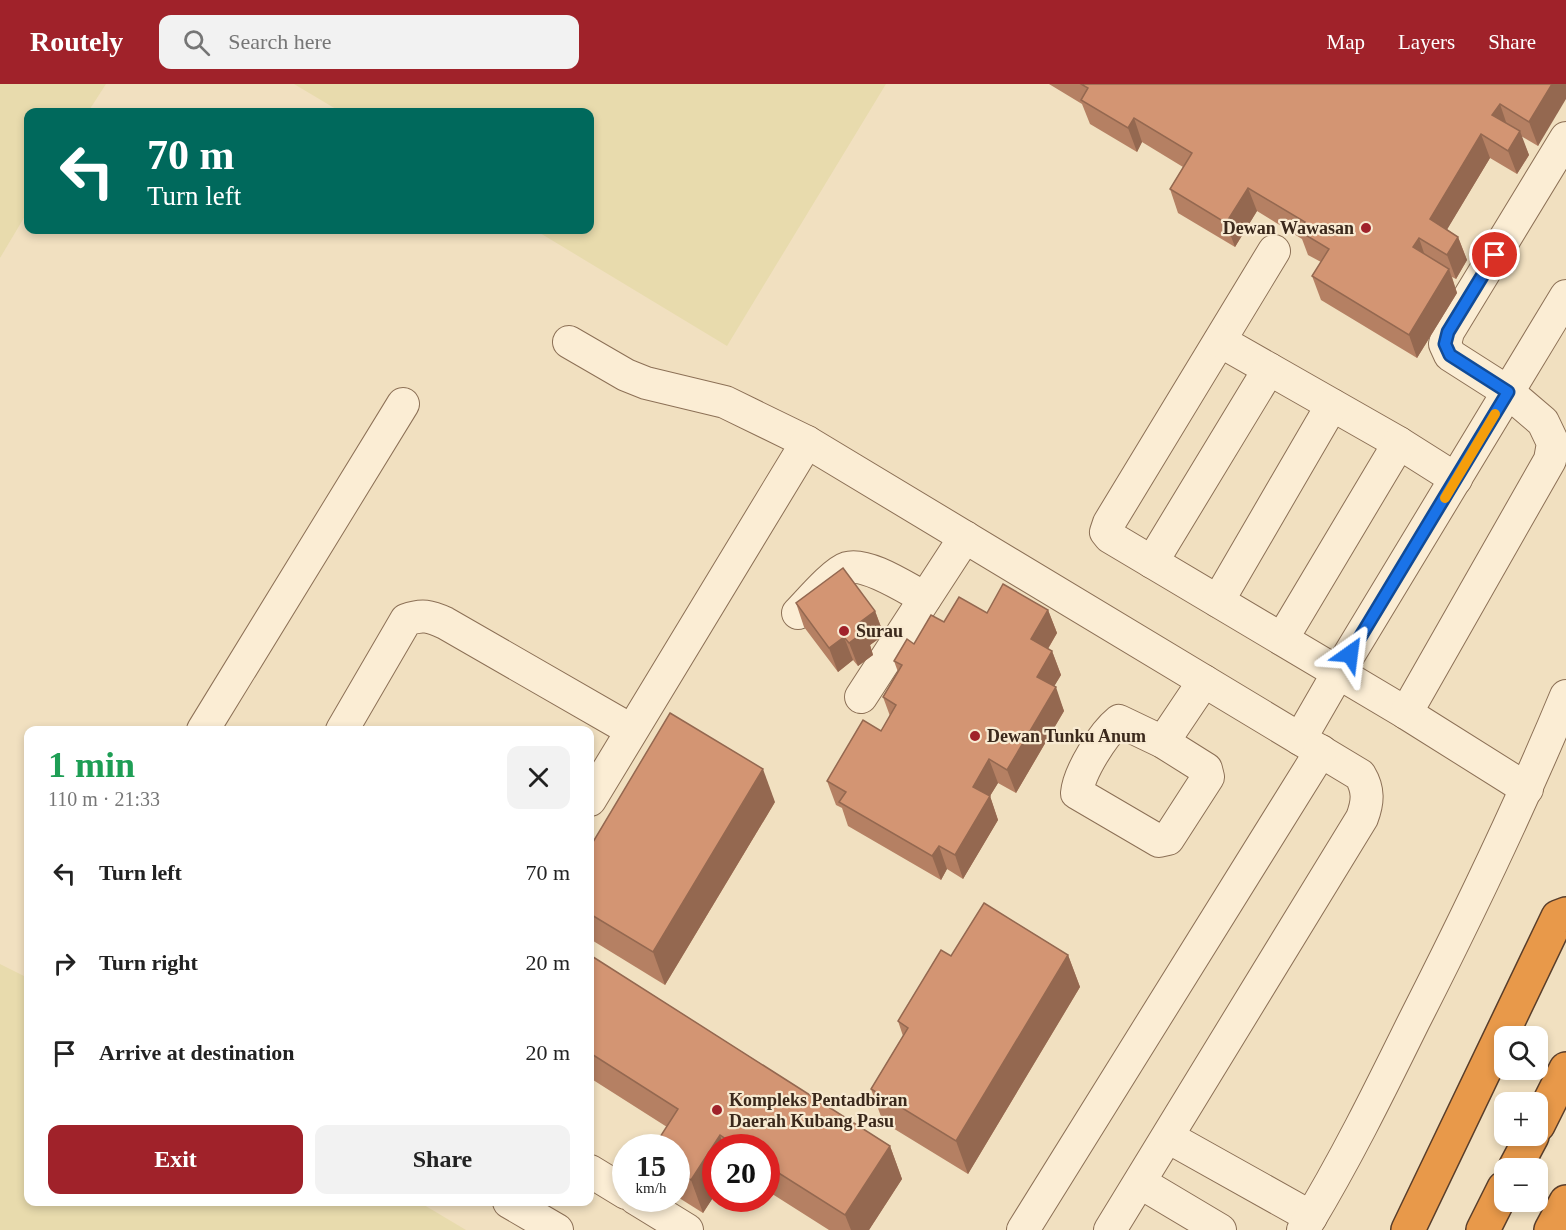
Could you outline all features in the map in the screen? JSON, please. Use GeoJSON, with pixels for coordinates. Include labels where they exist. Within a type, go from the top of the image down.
{"type":"FeatureCollection","features":[{"type":"Feature","properties":{"kind":"highway"},"geometry":{"type":"LineString","coordinates":[[1408,1230],[1558,917],[1566,914]]}},
{"type":"Feature","properties":{"kind":"highway"},"geometry":{"type":"LineString","coordinates":[[1548,1105],[1566,1070]]}},
{"type":"Feature","properties":{"kind":"highway"},"geometry":{"type":"LineString","coordinates":[[1551,1230],[1566,1202]]}},
{"type":"Feature","properties":{"kind":"highway"},"geometry":{"type":"LineString","coordinates":[[1483,1230],[1494,1208]]}},
{"type":"Feature","properties":{"kind":"street"},"geometry":{"type":"LineString","coordinates":[[1406,713],[1550,459],[1553,443],[1543,422],[1508,392],[1450,355],[1445,344],[1448,332],[1566,138]]}},
{"type":"Feature","properties":{"kind":"street"},"geometry":{"type":"LineString","coordinates":[[1274,251],[1106,531],[1110,537],[1406,713],[1527,789]]}},
{"type":"Feature","properties":{"kind":"street"},"geometry":{"type":"LineString","coordinates":[[1023,1230],[1311,745],[1338,673],[1564,303]]}},
{"type":"Feature","properties":{"kind":"street"},"geometry":{"type":"LineString","coordinates":[[1220,341],[1399,443],[1456,479]]}},
{"type":"Feature","properties":{"kind":"street"},"geometry":{"type":"LineString","coordinates":[[569,342],[626,375],[646,383],[725,402],[807,442],[1311,745],[1360,775],[1366,784],[1366,806],[1362,818],[1141,1183],[1110,1230]]}},
{"type":"Feature","properties":{"kind":"street"},"geometry":{"type":"LineString","coordinates":[[1152,562],[1269,369]]}},
{"type":"Feature","properties":{"kind":"street"},"geometry":{"type":"LineString","coordinates":[[205,726],[403,404]]}},
{"type":"Feature","properties":{"kind":"street"},"geometry":{"type":"LineString","coordinates":[[1218,601],[1332,405]]}},
{"type":"Feature","properties":{"kind":"street"},"geometry":{"type":"LineString","coordinates":[[594,793],[807,442]]}},
{"type":"Feature","properties":{"kind":"street"},"geometry":{"type":"LineString","coordinates":[[1282,639],[1399,443]]}},
{"type":"Feature","properties":{"kind":"street"},"geometry":{"type":"LineString","coordinates":[[861,697],[965,537]]}},
{"type":"Feature","properties":{"kind":"street"},"geometry":{"type":"LineString","coordinates":[[798,613],[846,568],[865,568],[925,598]]}},
{"type":"Feature","properties":{"kind":"street"},"geometry":{"type":"LineString","coordinates":[[344,726],[406,620],[419,615],[430,616],[445,623],[631,730]]}},
{"type":"Feature","properties":{"kind":"street"},"geometry":{"type":"LineString","coordinates":[[1163,742],[1204,681]]}},
{"type":"Feature","properties":{"kind":"street"},"geometry":{"type":"LineString","coordinates":[[1168,1137],[1307,1223],[1374,1102],[1438,975],[1527,789],[1566,696]]}},
{"type":"Feature","properties":{"kind":"street"},"geometry":{"type":"LineString","coordinates":[[594,1173],[612,1184]]}},
{"type":"Feature","properties":{"kind":"street"},"geometry":{"type":"LineString","coordinates":[[1141,1183],[1220,1230]]}},
{"type":"Feature","properties":{"kind":"street"},"geometry":{"type":"LineString","coordinates":[[516,1206],[557,1230]]}},
{"type":"Feature","properties":{"kind":"street"},"geometry":{"type":"LineString","coordinates":[[658,1212],[687,1230]]}},
{"type":"Feature","properties":{"kind":"shaded area"},"geometry":{"type":"Polygon","coordinates":[[[0,84],[106,84],[91,108],[24,108],[24,218],[0,258],[0,84]]]}},
{"type":"Feature","properties":{"kind":"shaded area"},"geometry":{"type":"Polygon","coordinates":[[[294,84],[886,84],[727,346],[542,234],[594,234],[594,108],[334,108],[294,84]]]}},
{"type":"Feature","properties":{"kind":"shaded area"},"geometry":{"type":"Polygon","coordinates":[[[0,964],[24,976],[24,1206],[426,1206],[466,1230],[0,1230],[0,964]]]}},
{"type":"Feature","properties":{"kind":"building","name":"Dewan Wawasan"},"geometry":{"type":"Polygon","coordinates":[[[1081,84],[1552,84],[1529,122],[1500,104],[1492,115],[1520,131],[1508,151],[1481,134],[1430,219],[1458,237],[1447,255],[1419,238],[1413,247],[1449,269],[1409,335],[1312,276],[1329,249],[1299,231],[1305,222],[1248,188],[1226,223],[1170,189],[1192,153],[1134,118],[1128,128],[1081,100],[1088,88],[1081,84]]]}},
{"type":"Feature","properties":{"kind":"building"},"geometry":{"type":"Polygon","coordinates":[[[843,568],[875,611],[859,623],[865,631],[849,643],[844,637],[829,648],[796,603],[843,568]]]}},
{"type":"Feature","properties":{"kind":"building","name":"Dewan Tunku Anum"},"geometry":{"type":"Polygon","coordinates":[[[1003,584],[1048,610],[1031,639],[1052,651],[1037,677],[1056,687],[1007,770],[989,759],[973,787],[990,796],[955,855],[939,846],[932,856],[839,802],[846,792],[827,781],[863,720],[881,731],[896,705],[883,697],[902,665],[894,661],[907,639],[914,644],[931,615],[944,622],[959,597],[987,613],[1003,584]]]}},
{"type":"Feature","properties":{"kind":"building"},"geometry":{"type":"Polygon","coordinates":[[[670,713],[763,769],[653,952],[594,916],[594,840],[670,713]]]}},
{"type":"Feature","properties":{"kind":"building","name":"Kompleks Pentadbiran Daerah Kubang Pasu"},"geometry":{"type":"Polygon","coordinates":[[[984,903],[1068,955],[956,1141],[871,1089],[908,1028],[898,1021],[941,950],[951,956],[984,903]]]}},
{"type":"Feature","properties":{"kind":"building","name":"Kompleks Pentadbiran Daerah Kubang Pasu"},"geometry":{"type":"Polygon","coordinates":[[[594,958],[890,1146],[845,1215],[780,1174],[780,1134],[702,1134],[702,1163],[691,1180],[690,1134],[662,1134],[678,1109],[594,1056],[594,958]]]}},
{"type":"Feature","properties":{"kind":"slow traffic"},"geometry":{"type":"LineString","coordinates":[[1445,498],[1495,414]]}},
{"type":"Feature","properties":{"kind":"place","name":"Dewan Wawasan"},"geometry":{"type":"Point","coordinates":[1366,228]}},
{"type":"Feature","properties":{"kind":"place","name":"Surau"},"geometry":{"type":"Point","coordinates":[844,631]}},
{"type":"Feature","properties":{"kind":"place","name":"Dewan Tunku Anum"},"geometry":{"type":"Point","coordinates":[975,736]}},
{"type":"Feature","properties":{"kind":"place","name":"Kompleks Pentadbiran Daerah Kubang Pasu"},"geometry":{"type":"Point","coordinates":[717,1110]}},
{"type":"Feature","properties":{"kind":"route"},"geometry":{"type":"LineString","coordinates":[[1350,654],[1508,392],[1450,355],[1445,344],[1448,332],[1495,255]]}}]}
